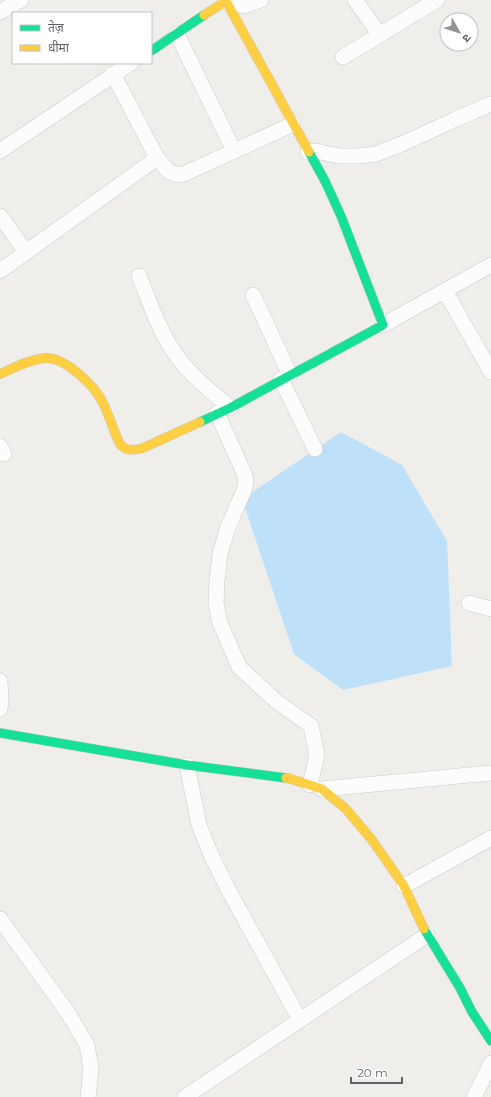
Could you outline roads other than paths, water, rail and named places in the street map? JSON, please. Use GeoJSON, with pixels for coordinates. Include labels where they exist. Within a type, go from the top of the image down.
{"type":"FeatureCollection","features":[{"type":"Feature","properties":{"kind":"street"},"geometry":{"type":"LineString","coordinates":[[0,12],[20,0]]}},
{"type":"Feature","properties":{"kind":"street"},"geometry":{"type":"LineString","coordinates":[[152,50],[226,1],[244,6],[261,0]]}},
{"type":"Feature","properties":{"kind":"street"},"geometry":{"type":"LineString","coordinates":[[355,0],[380,34]]}},
{"type":"Feature","properties":{"kind":"street"},"geometry":{"type":"LineString","coordinates":[[343,57],[437,0]]}},
{"type":"Feature","properties":{"kind":"street"},"geometry":{"type":"LineString","coordinates":[[226,1],[325,181],[383,325]]}},
{"type":"Feature","properties":{"kind":"street"},"geometry":{"type":"LineString","coordinates":[[177,34],[234,151]]}},
{"type":"Feature","properties":{"kind":"street"},"geometry":{"type":"LineString","coordinates":[[0,151],[129,64]]}},
{"type":"Feature","properties":{"kind":"street"},"geometry":{"type":"LineString","coordinates":[[113,74],[157,158],[169,172],[178,175],[184,174],[293,124]]}},
{"type":"Feature","properties":{"kind":"street"},"geometry":{"type":"LineString","coordinates":[[308,152],[316,151],[339,156],[376,154],[491,104]]}},
{"type":"Feature","properties":{"kind":"street"},"geometry":{"type":"LineString","coordinates":[[0,271],[157,158]]}},
{"type":"Feature","properties":{"kind":"street"},"geometry":{"type":"LineString","coordinates":[[0,216],[26,252]]}},
{"type":"Feature","properties":{"kind":"street"},"geometry":{"type":"LineString","coordinates":[[0,374],[34,360],[47,358],[58,360],[70,367],[94,390],[103,403],[120,444],[130,450],[136,450],[224,410],[491,265]]}},
{"type":"Feature","properties":{"kind":"street"},"geometry":{"type":"LineString","coordinates":[[139,276],[165,338],[172,350],[224,410],[244,472],[246,481],[244,491],[227,530],[220,554],[216,581],[216,604],[220,624],[239,667],[276,701],[311,726],[317,755],[316,787]]}},
{"type":"Feature","properties":{"kind":"street"},"geometry":{"type":"LineString","coordinates":[[445,291],[491,372]]}},
{"type":"Feature","properties":{"kind":"street"},"geometry":{"type":"LineString","coordinates":[[253,295],[315,449]]}},
{"type":"Feature","properties":{"kind":"street"},"geometry":{"type":"LineString","coordinates":[[469,603],[491,609]]}},
{"type":"Feature","properties":{"kind":"street"},"geometry":{"type":"LineString","coordinates":[[0,681],[0,709]]}},
{"type":"Feature","properties":{"kind":"street"},"geometry":{"type":"LineString","coordinates":[[0,734],[187,765],[291,779],[316,787],[346,809],[372,840],[404,886],[426,935],[460,988],[472,1012],[491,1041]]}},
{"type":"Feature","properties":{"kind":"street"},"geometry":{"type":"LineString","coordinates":[[187,765],[199,825],[212,857],[300,1020]]}},
{"type":"Feature","properties":{"kind":"street"},"geometry":{"type":"LineString","coordinates":[[316,787],[491,773]]}},
{"type":"Feature","properties":{"kind":"street"},"geometry":{"type":"LineString","coordinates":[[404,886],[491,838]]}},
{"type":"Feature","properties":{"kind":"street"},"geometry":{"type":"LineString","coordinates":[[0,919],[68,1013],[87,1045],[92,1069],[88,1097]]}},
{"type":"Feature","properties":{"kind":"street"},"geometry":{"type":"LineString","coordinates":[[185,1097],[426,935]]}},
{"type":"Feature","properties":{"kind":"street"},"geometry":{"type":"LineString","coordinates":[[474,1097],[491,1063]]}},
{"type":"Feature","properties":{"kind":"water"},"geometry":{"type":"Polygon","coordinates":[[[341,432],[402,465],[447,541],[452,666],[343,690],[294,654],[242,499],[341,432]]]}}]}
